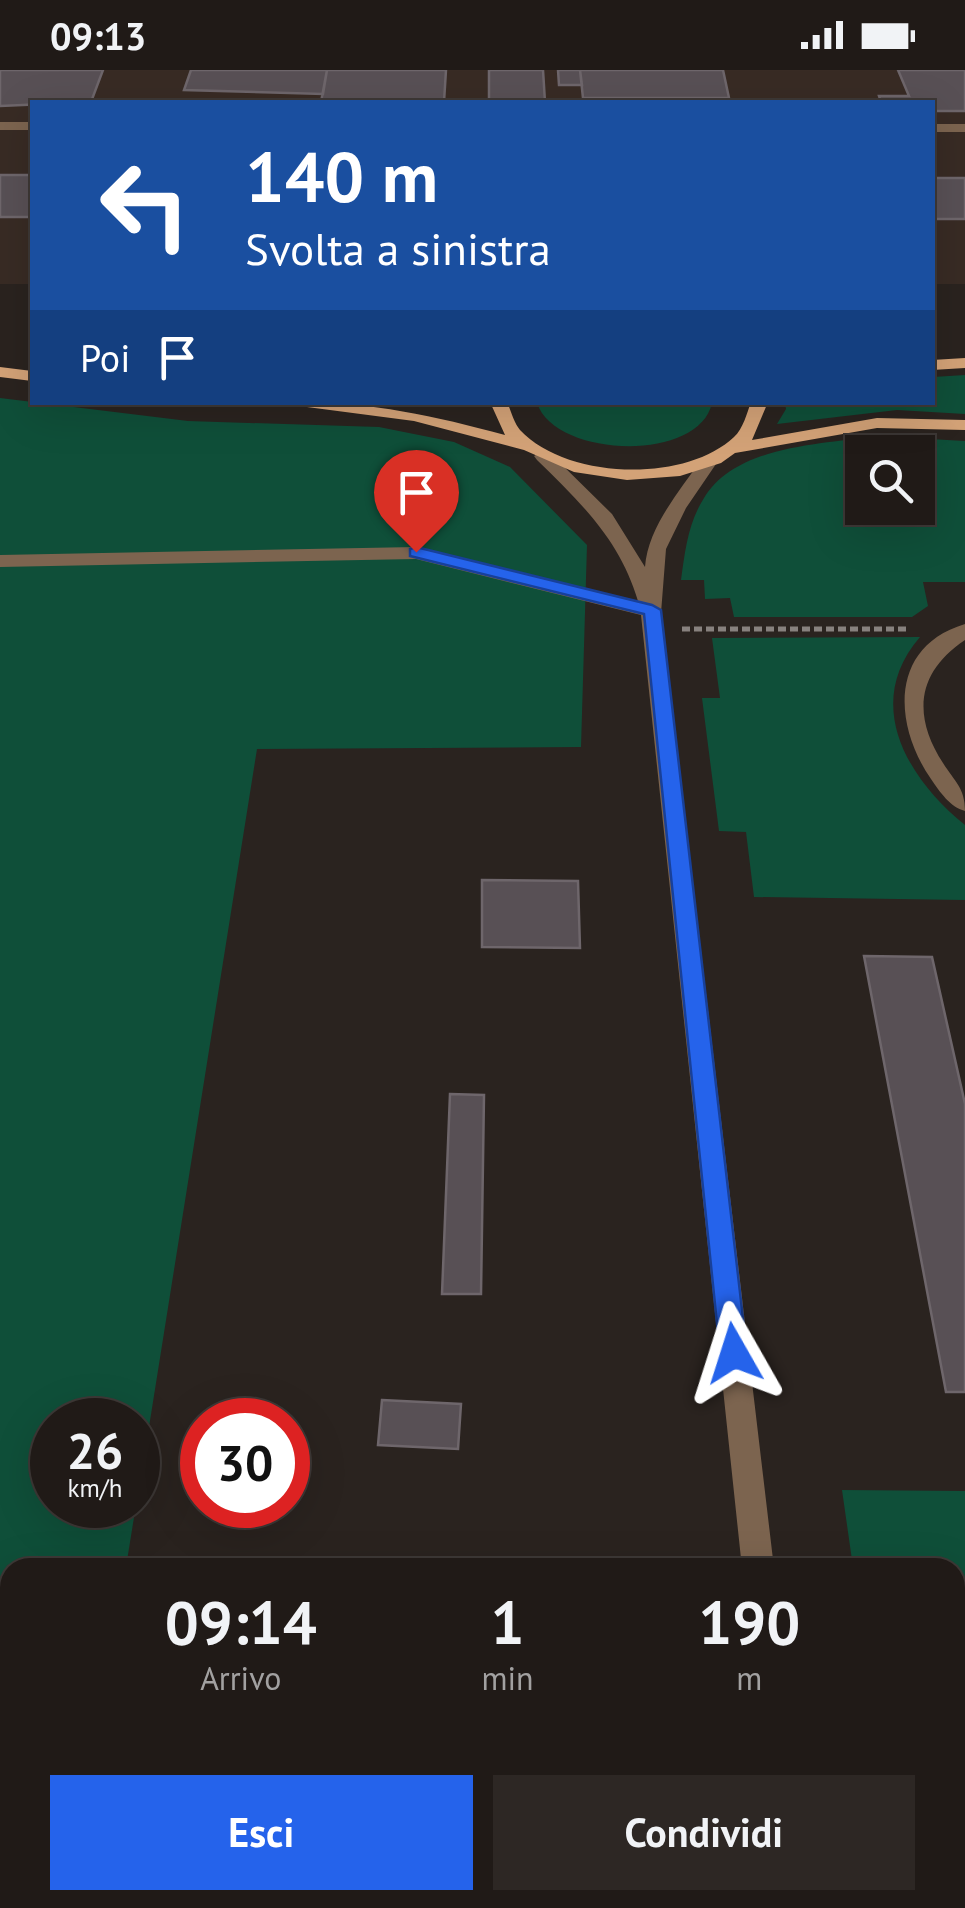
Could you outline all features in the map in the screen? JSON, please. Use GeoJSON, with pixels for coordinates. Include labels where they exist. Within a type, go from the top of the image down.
{"type":"FeatureCollection","features":[{"type":"Feature","properties":{"kind":"main road"},"geometry":{"type":"LineString","coordinates":[[935,366],[965,363]]}},
{"type":"Feature","properties":{"kind":"main road"},"geometry":{"type":"LineString","coordinates":[[0,372],[30,376]]}},
{"type":"Feature","properties":{"kind":"main road"},"geometry":{"type":"LineString","coordinates":[[330,405],[415,416],[590,470],[642,476],[708,464],[737,448],[878,423],[965,425]]}},
{"type":"Feature","properties":{"kind":"main road"},"geometry":{"type":"LineString","coordinates":[[499,405],[509,429],[536,452]]}},
{"type":"Feature","properties":{"kind":"main road"},"geometry":{"type":"LineString","coordinates":[[737,448],[756,427],[760,405]]}},
{"type":"Feature","properties":{"kind":"street"},"geometry":{"type":"LineString","coordinates":[[0,126],[30,126]]}},
{"type":"Feature","properties":{"kind":"street"},"geometry":{"type":"LineString","coordinates":[[935,128],[965,128]]}},
{"type":"Feature","properties":{"kind":"street"},"geometry":{"type":"LineString","coordinates":[[536,452],[580,490],[623,542],[654,620]]}},
{"type":"Feature","properties":{"kind":"street"},"geometry":{"type":"LineString","coordinates":[[708,464],[677,508],[656,550],[654,620],[757,1558]]}},
{"type":"Feature","properties":{"kind":"street"},"geometry":{"type":"LineString","coordinates":[[0,560],[416,552],[654,620]]}},
{"type":"Feature","properties":{"kind":"street"},"geometry":{"type":"LineString","coordinates":[[960,634],[936,650],[916,681],[915,712],[922,746],[952,792],[965,803]]}},
{"type":"Feature","properties":{"kind":"path"},"geometry":{"type":"LineString","coordinates":[[654,620],[934,629],[960,634]]}},
{"type":"Feature","properties":{"kind":"shaded area"},"geometry":{"type":"Polygon","coordinates":[[[0,70],[965,70],[965,284],[935,284],[935,100],[30,100],[30,284],[0,284],[0,70]]]}},
{"type":"Feature","properties":{"kind":"green space"},"geometry":{"type":"Polygon","coordinates":[[[965,375],[965,414],[897,410],[777,424],[785,405],[935,405],[935,377],[965,375]]]}},
{"type":"Feature","properties":{"kind":"green space"},"geometry":{"type":"Polygon","coordinates":[[[0,398],[30,402],[30,405],[188,421],[379,427],[454,442],[510,467],[587,545],[581,747],[257,749],[154,1398],[30,1398],[30,1528],[132,1528],[127,1558],[0,1558],[0,398]]]}},
{"type":"Feature","properties":{"kind":"green space"},"geometry":{"type":"Polygon","coordinates":[[[538,405],[711,405],[701,422],[682,436],[656,444],[597,443],[570,435],[549,421],[538,405]]]}},
{"type":"Feature","properties":{"kind":"green space"},"geometry":{"type":"Polygon","coordinates":[[[935,439],[965,441],[965,582],[923,582],[928,606],[912,617],[734,617],[730,598],[705,599],[704,580],[681,580],[694,517],[718,480],[758,457],[845,440],[845,525],[935,525],[935,439]]]}},
{"type":"Feature","properties":{"kind":"green space"},"geometry":{"type":"Polygon","coordinates":[[[920,637],[903,662],[895,688],[894,714],[899,739],[910,763],[926,786],[965,825],[965,900],[754,897],[746,832],[719,831],[702,698],[720,698],[712,638],[920,637]]]}},
{"type":"Feature","properties":{"kind":"green space"},"geometry":{"type":"Polygon","coordinates":[[[842,1490],[965,1491],[965,1558],[852,1558],[842,1490]]]}},
{"type":"Feature","properties":{"kind":"building"},"geometry":{"type":"Polygon","coordinates":[[[0,70],[103,70],[92,100],[30,100],[30,105],[0,106],[0,70]]]}},
{"type":"Feature","properties":{"kind":"building"},"geometry":{"type":"Polygon","coordinates":[[[191,70],[327,70],[323,94],[184,90],[191,70]]]}},
{"type":"Feature","properties":{"kind":"building"},"geometry":{"type":"Polygon","coordinates":[[[327,70],[446,70],[444,100],[321,100],[327,70]]]}},
{"type":"Feature","properties":{"kind":"building"},"geometry":{"type":"Polygon","coordinates":[[[489,70],[543,70],[545,100],[489,100],[489,70]]]}},
{"type":"Feature","properties":{"kind":"building"},"geometry":{"type":"Polygon","coordinates":[[[558,70],[580,70],[582,85],[559,85],[558,70]]]}},
{"type":"Feature","properties":{"kind":"building"},"geometry":{"type":"Polygon","coordinates":[[[580,70],[723,70],[729,98],[583,98],[580,70]]]}},
{"type":"Feature","properties":{"kind":"building"},"geometry":{"type":"Polygon","coordinates":[[[898,70],[965,70],[965,111],[935,111],[935,100],[880,100],[879,96],[909,96],[898,70]]]}},
{"type":"Feature","properties":{"kind":"building"},"geometry":{"type":"Polygon","coordinates":[[[729,98],[730,100],[583,100],[729,98]]]}},
{"type":"Feature","properties":{"kind":"building"},"geometry":{"type":"Polygon","coordinates":[[[0,175],[30,175],[30,217],[0,217],[0,175]]]}},
{"type":"Feature","properties":{"kind":"building"},"geometry":{"type":"Polygon","coordinates":[[[935,178],[965,178],[965,219],[935,219],[935,178]]]}},
{"type":"Feature","properties":{"kind":"building"},"geometry":{"type":"Polygon","coordinates":[[[482,880],[578,881],[580,948],[482,947],[482,880]]]}},
{"type":"Feature","properties":{"kind":"building"},"geometry":{"type":"Polygon","coordinates":[[[864,956],[932,957],[965,1104],[965,1392],[946,1392],[864,956]]]}},
{"type":"Feature","properties":{"kind":"building"},"geometry":{"type":"Polygon","coordinates":[[[450,1094],[484,1095],[481,1294],[442,1294],[450,1094]]]}},
{"type":"Feature","properties":{"kind":"building"},"geometry":{"type":"Polygon","coordinates":[[[382,1400],[461,1404],[458,1449],[378,1445],[382,1400]]]}},
{"type":"Feature","properties":{"kind":"route"},"geometry":{"type":"LineString","coordinates":[[416,552],[652,610],[734,1353]]}}]}
